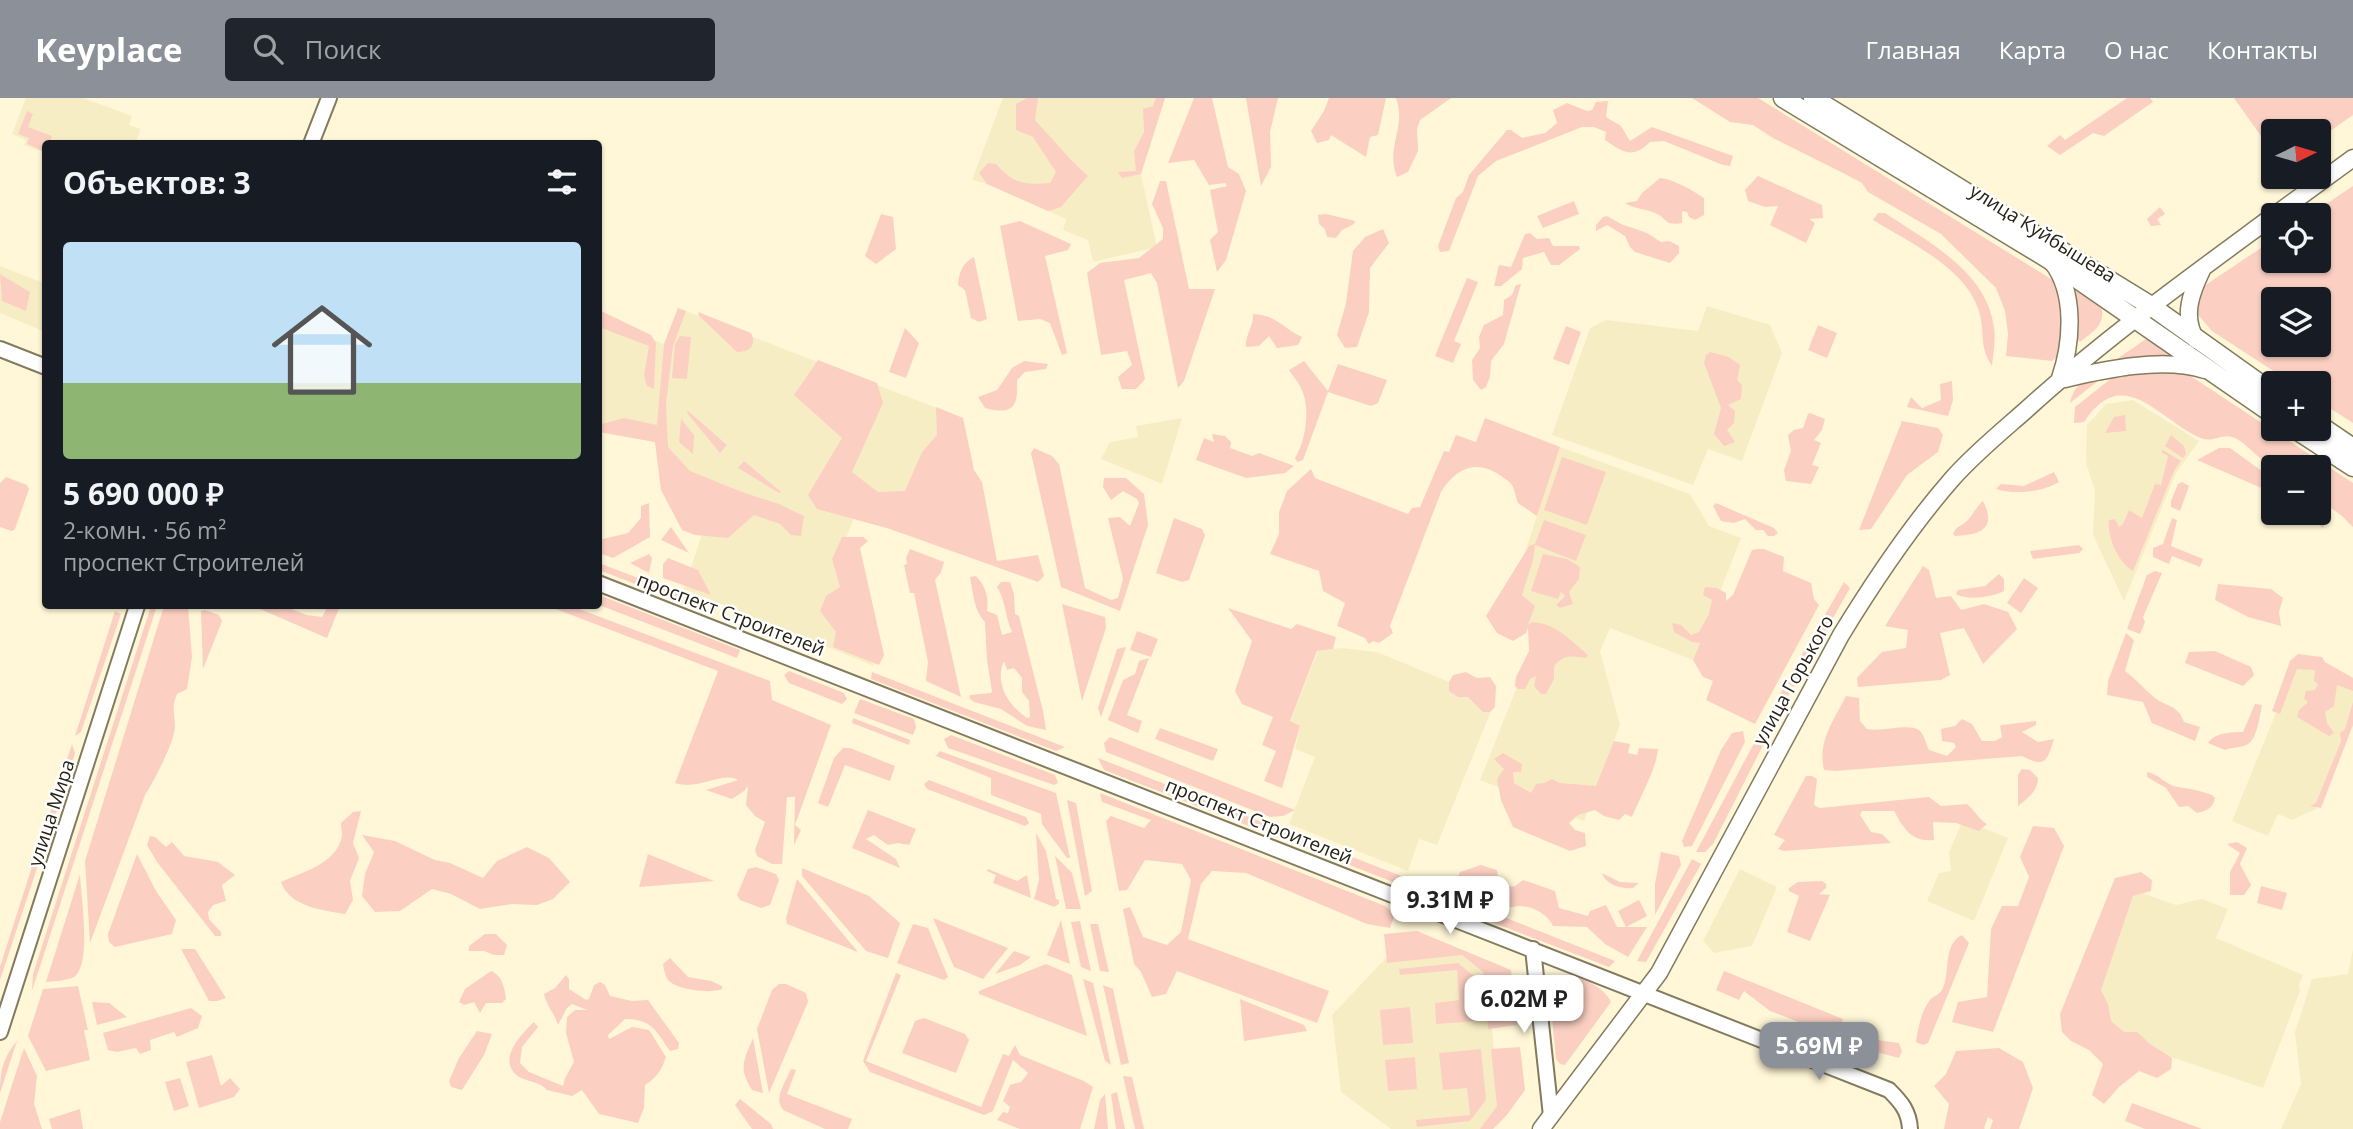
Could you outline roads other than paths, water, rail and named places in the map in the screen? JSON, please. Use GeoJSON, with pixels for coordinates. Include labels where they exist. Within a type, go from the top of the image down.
{"type":"FeatureCollection","features":[{"type":"Feature","properties":{"kind":"highway","name":"улица Куйбышева"},"geometry":{"type":"LineString","coordinates":[[1783,98],[2050,260],[2196,340],[2261,385]]}},
{"type":"Feature","properties":{"kind":"highway","name":"улица Куйбышева"},"geometry":{"type":"LineString","coordinates":[[1814,98],[2143,312],[2207,370],[2261,406]]}},
{"type":"Feature","properties":{"kind":"highway"},"geometry":{"type":"LineString","coordinates":[[2331,433],[2353,448]]}},
{"type":"Feature","properties":{"kind":"highway"},"geometry":{"type":"LineString","coordinates":[[2313,441],[2353,467]]}},
{"type":"Feature","properties":{"kind":"main road"},"geometry":{"type":"LineString","coordinates":[[313,140],[329,98]]}},
{"type":"Feature","properties":{"kind":"main road","name":"улица Горького"},"geometry":{"type":"LineString","coordinates":[[2292,203],[2353,158]]}},
{"type":"Feature","properties":{"kind":"main road","name":"улица Горького"},"geometry":{"type":"LineString","coordinates":[[1546,1122],[1659,972],[1841,635],[1911,530],[1952,479],[2059,380],[2143,312],[2261,226]]}},
{"type":"Feature","properties":{"kind":"main road"},"geometry":{"type":"LineString","coordinates":[[2050,260],[2059,271],[2068,307],[2068,348],[2059,380],[2106,370],[2166,365],[2191,365],[2207,370]]}},
{"type":"Feature","properties":{"kind":"main road"},"geometry":{"type":"LineString","coordinates":[[2196,340],[2188,316],[2191,292],[2203,268]]}},
{"type":"Feature","properties":{"kind":"main road"},"geometry":{"type":"LineString","coordinates":[[0,349],[42,365]]}},
{"type":"Feature","properties":{"kind":"main road","name":"проспект Строителей"},"geometry":{"type":"LineString","coordinates":[[602,585],[1889,1090],[1902,1102],[1909,1118],[1910,1129]]}},
{"type":"Feature","properties":{"kind":"main road","name":"улица Мира"},"geometry":{"type":"LineString","coordinates":[[0,1032],[136,609]]}},
{"type":"Feature","properties":{"kind":"main road"},"geometry":{"type":"LineString","coordinates":[[1534,950],[1546,1122]]}}]}
